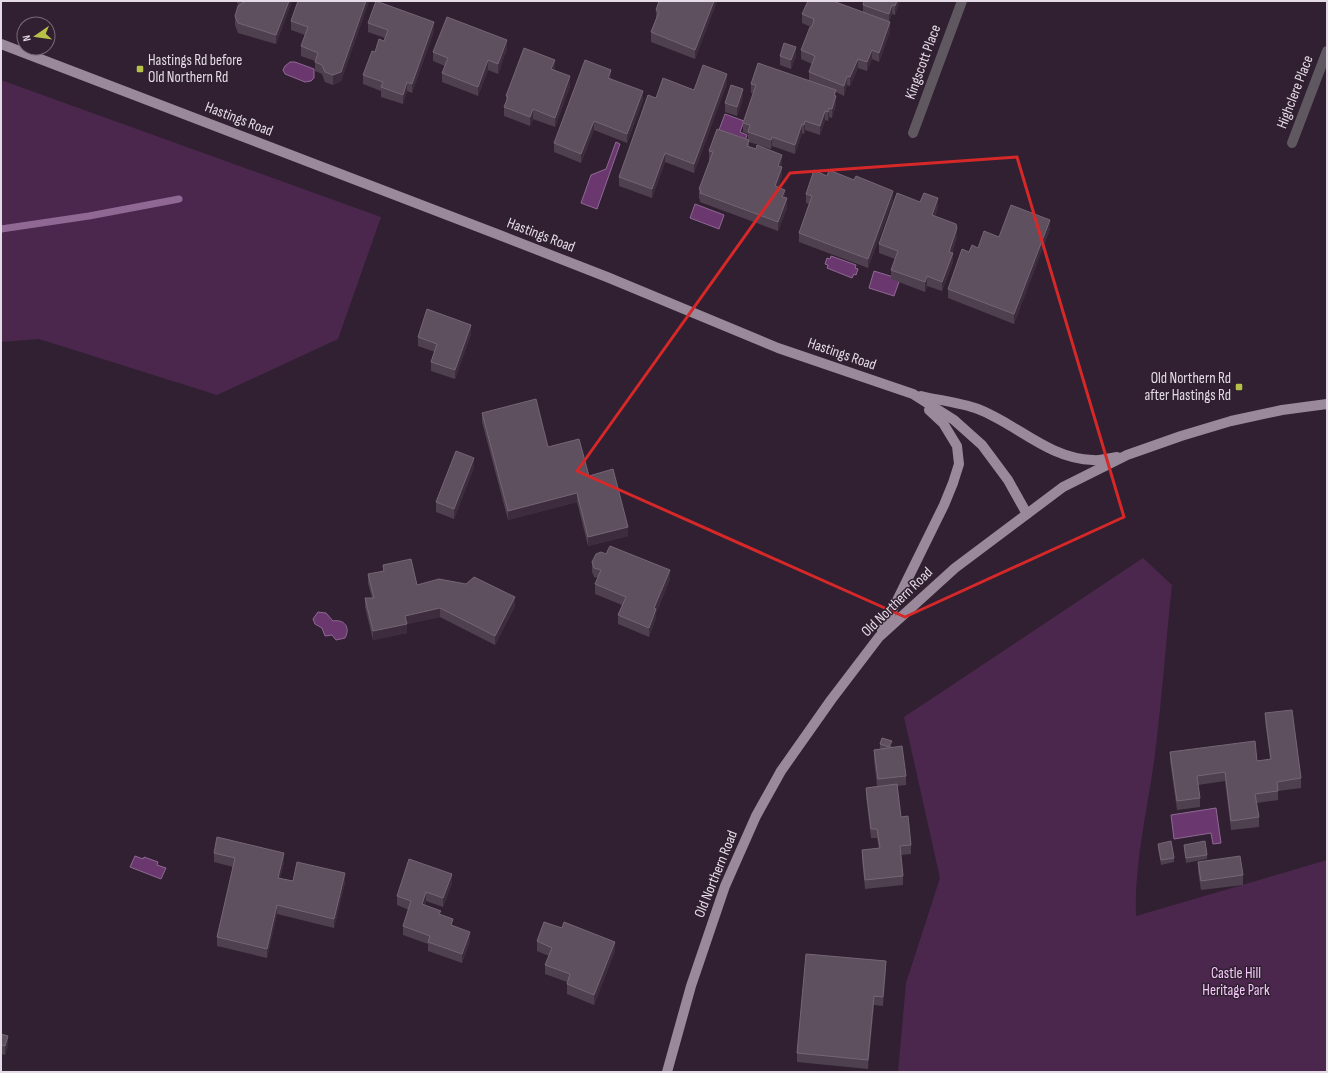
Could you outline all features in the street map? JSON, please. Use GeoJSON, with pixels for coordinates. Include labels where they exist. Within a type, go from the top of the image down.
{"type":"FeatureCollection","features":[{"type":"Feature","properties":{"kind":"main road","name":"Hastings Road"},"geometry":{"type":"LineString","coordinates":[[1,44],[607,277],[778,348],[913,394],[954,420],[982,445],[1008,480],[1026,514]]}},
{"type":"Feature","properties":{"kind":"main road"},"geometry":{"type":"LineString","coordinates":[[913,394],[977,409],[1007,424],[1045,447],[1072,457],[1094,460],[1127,455]]}},
{"type":"Feature","properties":{"kind":"main road"},"geometry":{"type":"LineString","coordinates":[[879,637],[944,505],[959,464],[957,446],[943,423],[913,394]]}},
{"type":"Feature","properties":{"kind":"main road","name":"Old Northern Road"},"geometry":{"type":"LineString","coordinates":[[667,1072],[691,986],[725,886],[756,816],[781,771],[831,700],[879,637],[955,568],[1063,487],[1127,455],[1181,436],[1231,421],[1282,410],[1327,404]]}},
{"type":"Feature","properties":{"kind":"street","name":"Kingscott Place"},"geometry":{"type":"LineString","coordinates":[[913,133],[962,1]]}},
{"type":"Feature","properties":{"kind":"street","name":"Highclere Place"},"geometry":{"type":"LineString","coordinates":[[1292,143],[1327,51]]}},
{"type":"Feature","properties":{"kind":"highlighted area"},"geometry":{"type":"Polygon","coordinates":[[[1017,157],[1124,517],[905,617],[577,471],[790,173],[1017,157]]]}},
{"type":"Feature","properties":{"kind":"green space"},"geometry":{"type":"Polygon","coordinates":[[[1,80],[381,217],[338,339],[217,395],[39,339],[1,342],[1,80]]]}},
{"type":"Feature","properties":{"kind":"green space","name":"Castle Hill Heritage Park"},"geometry":{"type":"Polygon","coordinates":[[[1143,558],[1172,585],[1155,754],[1139,855],[1136,916],[1327,860],[1327,1072],[898,1072],[906,983],[940,878],[904,717],[1143,558]]]}},
{"type":"Feature","properties":{"kind":"shaded area"},"geometry":{"type":"Polygon","coordinates":[[[290,62],[295,62],[314,69],[314,78],[311,81],[305,82],[285,74],[283,70],[290,62]]]}},
{"type":"Feature","properties":{"kind":"shaded area"},"geometry":{"type":"Polygon","coordinates":[[[725,114],[744,121],[740,132],[747,135],[745,141],[719,130],[725,114]]]}},
{"type":"Feature","properties":{"kind":"shaded area"},"geometry":{"type":"Polygon","coordinates":[[[616,142],[620,144],[597,209],[581,203],[591,175],[606,169],[616,142]]]}},
{"type":"Feature","properties":{"kind":"shaded area"},"geometry":{"type":"Polygon","coordinates":[[[695,204],[724,215],[719,229],[690,218],[695,204]]]}},
{"type":"Feature","properties":{"kind":"shaded area"},"geometry":{"type":"Polygon","coordinates":[[[831,256],[856,265],[855,268],[858,269],[856,275],[854,274],[852,278],[827,268],[828,265],[825,264],[827,258],[830,259],[831,256]]]}},
{"type":"Feature","properties":{"kind":"shaded area"},"geometry":{"type":"Polygon","coordinates":[[[874,271],[900,279],[894,296],[869,288],[874,271]]]}},
{"type":"Feature","properties":{"kind":"shaded area"},"geometry":{"type":"Polygon","coordinates":[[[318,612],[326,613],[333,621],[340,621],[343,623],[347,627],[347,634],[345,638],[336,640],[332,635],[325,636],[322,628],[315,624],[313,619],[318,612]]]}},
{"type":"Feature","properties":{"kind":"shaded area"},"geometry":{"type":"Polygon","coordinates":[[[1216,808],[1221,843],[1213,844],[1211,833],[1174,839],[1171,815],[1216,808]]]}},
{"type":"Feature","properties":{"kind":"shaded area"},"geometry":{"type":"Polygon","coordinates":[[[135,856],[143,859],[144,857],[158,862],[157,865],[166,868],[161,879],[130,867],[135,856]]]}},
{"type":"Feature","properties":{"kind":"building"},"geometry":{"type":"Polygon","coordinates":[[[246,1],[289,1],[276,35],[238,23],[235,16],[238,6],[246,1]]]}},
{"type":"Feature","properties":{"kind":"building"},"geometry":{"type":"Polygon","coordinates":[[[298,1],[366,1],[341,72],[333,75],[325,72],[322,65],[315,62],[318,53],[301,46],[308,27],[291,21],[298,1]]]}},
{"type":"Feature","properties":{"kind":"building"},"geometry":{"type":"Polygon","coordinates":[[[376,1],[434,22],[412,84],[407,82],[403,95],[381,87],[383,82],[363,75],[372,51],[375,52],[379,39],[384,41],[388,30],[368,23],[376,1]]]}},
{"type":"Feature","properties":{"kind":"building"},"geometry":{"type":"Polygon","coordinates":[[[659,1],[714,1],[695,50],[651,32],[659,12],[656,10],[659,1]]]}},
{"type":"Feature","properties":{"kind":"building"},"geometry":{"type":"Polygon","coordinates":[[[808,1],[833,1],[890,22],[879,53],[872,50],[867,62],[858,59],[850,77],[847,76],[844,86],[809,72],[815,56],[801,50],[810,27],[812,27],[814,19],[802,14],[808,1]]]}},
{"type":"Feature","properties":{"kind":"building"},"geometry":{"type":"Polygon","coordinates":[[[864,1],[897,1],[895,6],[892,5],[889,14],[863,5],[864,1]]]}},
{"type":"Feature","properties":{"kind":"building"},"geometry":{"type":"Polygon","coordinates":[[[447,17],[507,40],[498,64],[488,60],[478,87],[442,73],[448,58],[433,52],[447,17]]]}},
{"type":"Feature","properties":{"kind":"building"},"geometry":{"type":"Polygon","coordinates":[[[784,43],[796,47],[791,60],[780,56],[784,43]]]}},
{"type":"Feature","properties":{"kind":"building"},"geometry":{"type":"Polygon","coordinates":[[[524,48],[555,60],[551,69],[570,76],[555,118],[533,109],[530,117],[504,107],[508,97],[506,96],[524,48]]]}},
{"type":"Feature","properties":{"kind":"building"},"geometry":{"type":"Polygon","coordinates":[[[585,60],[611,70],[608,78],[643,91],[627,134],[594,121],[581,154],[554,143],[585,60]]]}},
{"type":"Feature","properties":{"kind":"building"},"geometry":{"type":"Polygon","coordinates":[[[758,63],[836,90],[834,95],[836,96],[832,109],[829,108],[828,112],[825,111],[820,126],[805,121],[804,125],[802,124],[795,145],[772,137],[771,140],[748,132],[750,125],[743,123],[756,85],[751,84],[758,63]]]}},
{"type":"Feature","properties":{"kind":"building"},"geometry":{"type":"Polygon","coordinates":[[[703,65],[727,74],[694,164],[665,153],[652,189],[619,177],[648,95],[656,98],[663,78],[694,90],[703,65]]]}},
{"type":"Feature","properties":{"kind":"building"},"geometry":{"type":"Polygon","coordinates":[[[731,85],[743,89],[737,107],[725,103],[731,85]]]}},
{"type":"Feature","properties":{"kind":"building"},"geometry":{"type":"Polygon","coordinates":[[[717,129],[749,140],[747,146],[756,149],[757,145],[782,155],[778,166],[782,167],[775,186],[785,190],[782,197],[787,198],[778,222],[700,193],[701,190],[699,189],[713,152],[709,151],[717,129]]]}},
{"type":"Feature","properties":{"kind":"building"},"geometry":{"type":"Polygon","coordinates":[[[814,170],[827,176],[829,170],[854,180],[856,176],[893,191],[868,259],[799,233],[812,196],[806,194],[814,170]]]}},
{"type":"Feature","properties":{"kind":"building"},"geometry":{"type":"Polygon","coordinates":[[[897,193],[920,202],[924,193],[938,198],[932,215],[956,224],[957,228],[949,252],[953,253],[942,282],[927,276],[925,282],[891,270],[898,251],[879,244],[897,193]]]}},
{"type":"Feature","properties":{"kind":"building"},"geometry":{"type":"Polygon","coordinates":[[[1011,205],[1050,220],[1014,314],[948,289],[962,249],[969,252],[972,245],[978,248],[984,231],[999,237],[1011,205]]]}},
{"type":"Feature","properties":{"kind":"building"},"geometry":{"type":"Polygon","coordinates":[[[427,309],[471,325],[455,370],[431,362],[437,344],[418,337],[427,309]]]}},
{"type":"Feature","properties":{"kind":"building"},"geometry":{"type":"Polygon","coordinates":[[[536,399],[548,447],[579,439],[589,476],[613,469],[628,527],[588,537],[577,493],[508,511],[482,413],[536,399]]]}},
{"type":"Feature","properties":{"kind":"building"},"geometry":{"type":"Polygon","coordinates":[[[456,451],[474,458],[454,509],[436,502],[456,451]]]}},
{"type":"Feature","properties":{"kind":"building"},"geometry":{"type":"Polygon","coordinates":[[[610,546],[670,570],[654,608],[656,609],[649,628],[618,615],[626,597],[595,584],[601,570],[594,568],[592,562],[596,554],[601,552],[606,554],[610,546]]]}},
{"type":"Feature","properties":{"kind":"building"},"geometry":{"type":"Polygon","coordinates":[[[411,559],[417,585],[439,579],[466,584],[474,577],[515,597],[495,636],[440,608],[405,616],[407,624],[373,631],[365,598],[374,598],[368,574],[384,571],[383,565],[411,559]]]}},
{"type":"Feature","properties":{"kind":"building"},"geometry":{"type":"Polygon","coordinates":[[[1292,710],[1301,778],[1277,782],[1278,791],[1255,794],[1259,817],[1231,821],[1225,772],[1197,776],[1200,798],[1177,801],[1170,752],[1255,741],[1257,761],[1271,759],[1265,713],[1292,710]]]}},
{"type":"Feature","properties":{"kind":"building"},"geometry":{"type":"Polygon","coordinates":[[[882,738],[892,741],[889,747],[880,744],[882,738]]]}},
{"type":"Feature","properties":{"kind":"building"},"geometry":{"type":"Polygon","coordinates":[[[902,746],[906,776],[878,779],[874,750],[902,746]]]}},
{"type":"Feature","properties":{"kind":"building"},"geometry":{"type":"Polygon","coordinates":[[[897,784],[901,817],[908,816],[911,845],[900,846],[903,876],[865,880],[862,850],[880,848],[877,829],[871,829],[866,788],[897,784]]]}},
{"type":"Feature","properties":{"kind":"building"},"geometry":{"type":"Polygon","coordinates":[[[217,837],[284,853],[278,878],[293,881],[297,862],[345,873],[334,919],[277,905],[267,949],[217,937],[235,858],[214,853],[217,837]]]}},
{"type":"Feature","properties":{"kind":"building"},"geometry":{"type":"Polygon","coordinates":[[[1171,841],[1174,858],[1161,860],[1158,844],[1171,841]]]}},
{"type":"Feature","properties":{"kind":"building"},"geometry":{"type":"Polygon","coordinates":[[[1205,841],[1207,855],[1186,858],[1184,845],[1205,841]]]}},
{"type":"Feature","properties":{"kind":"building"},"geometry":{"type":"Polygon","coordinates":[[[1240,856],[1243,875],[1201,881],[1198,862],[1240,856]]]}},
{"type":"Feature","properties":{"kind":"building"},"geometry":{"type":"Polygon","coordinates":[[[409,859],[452,874],[443,898],[426,892],[422,904],[441,911],[439,914],[453,919],[451,925],[470,932],[462,954],[428,942],[430,936],[403,926],[411,901],[397,896],[409,859]]]}},
{"type":"Feature","properties":{"kind":"building"},"geometry":{"type":"Polygon","coordinates":[[[544,922],[562,928],[564,922],[615,942],[594,995],[567,984],[570,974],[545,965],[552,948],[537,941],[544,922]]]}},
{"type":"Feature","properties":{"kind":"building"},"geometry":{"type":"Polygon","coordinates":[[[806,954],[886,961],[883,997],[874,996],[868,1060],[797,1053],[806,954]]]}},
{"type":"Feature","properties":{"kind":"building"},"geometry":{"type":"Polygon","coordinates":[[[1,1034],[8,1036],[5,1046],[1,1045],[1,1034]]]}},
{"type":"Feature","properties":{"kind":"waterway"},"geometry":{"type":"LineString","coordinates":[[1,229],[89,216],[179,199]]}},
{"type":"Feature","properties":{"kind":"place","name":"Hastings Rd before Old Northern Rd"},"geometry":{"type":"Point","coordinates":[140,69]}},
{"type":"Feature","properties":{"kind":"place","name":"Old Northern Rd after Hastings Rd"},"geometry":{"type":"Point","coordinates":[1239,387]}}]}
